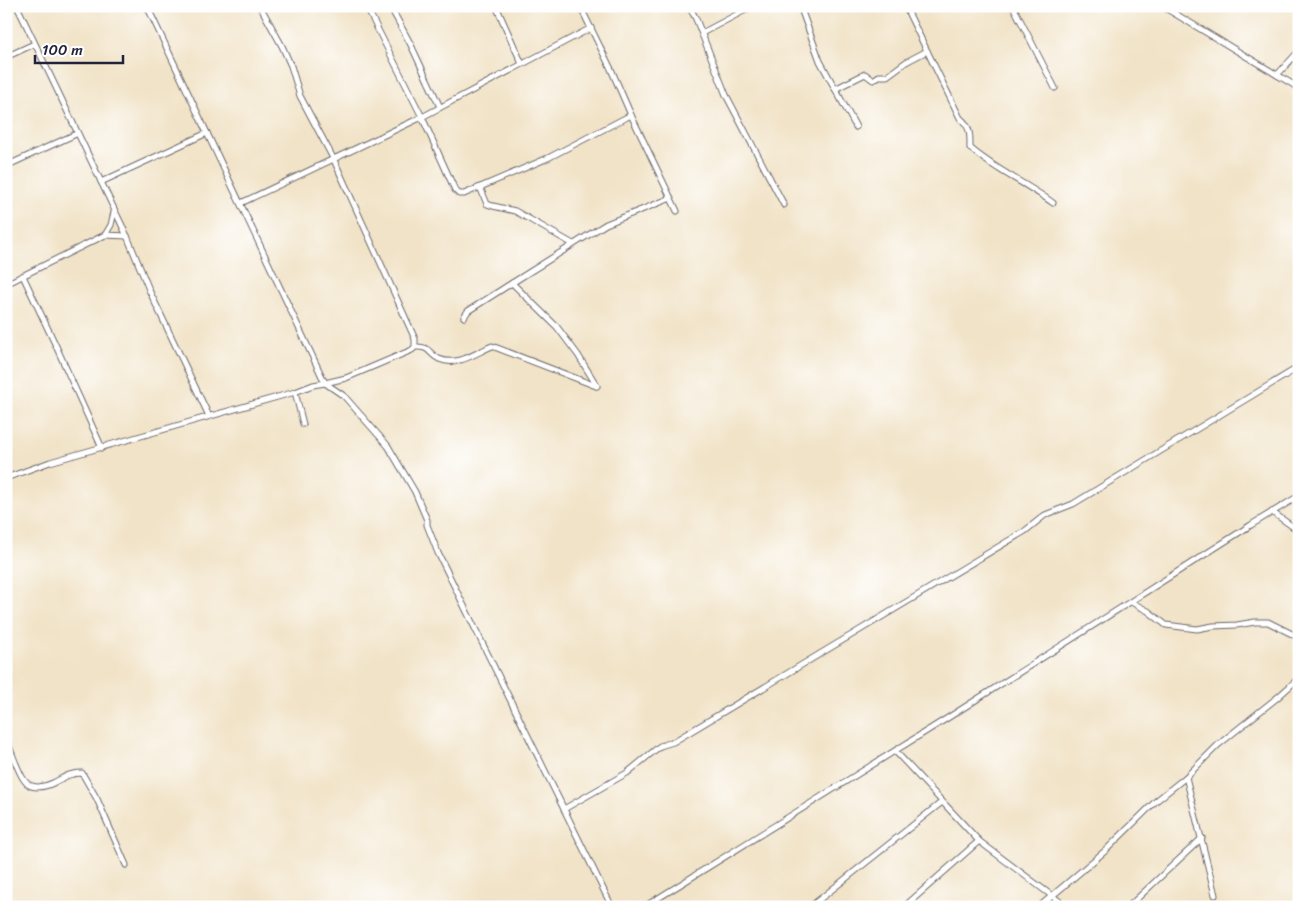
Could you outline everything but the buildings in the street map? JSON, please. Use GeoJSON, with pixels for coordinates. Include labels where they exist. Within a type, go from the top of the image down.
{"type":"FeatureCollection","features":[{"type":"Feature","properties":{"kind":"street"},"geometry":{"type":"LineString","coordinates":[[17,6],[76,134],[127,236],[150,292],[209,416]]}},
{"type":"Feature","properties":{"kind":"street"},"geometry":{"type":"LineString","coordinates":[[148,6],[325,383],[344,396],[388,446],[401,466],[423,510],[427,520],[426,525],[438,553],[612,907]]}},
{"type":"Feature","properties":{"kind":"street"},"geometry":{"type":"LineString","coordinates":[[260,6],[291,66],[300,96],[334,160],[415,339],[415,347]]}},
{"type":"Feature","properties":{"kind":"street"},"geometry":{"type":"LineString","coordinates":[[366,6],[422,116],[455,190],[459,194],[464,194],[548,158],[631,115]]}},
{"type":"Feature","properties":{"kind":"street"},"geometry":{"type":"LineString","coordinates":[[390,6],[411,45],[440,107]]}},
{"type":"Feature","properties":{"kind":"street"},"geometry":{"type":"LineString","coordinates":[[496,6],[522,64]]}},
{"type":"Feature","properties":{"kind":"street"},"geometry":{"type":"LineString","coordinates":[[580,6],[677,211]]}},
{"type":"Feature","properties":{"kind":"street"},"geometry":{"type":"LineString","coordinates":[[689,6],[702,33],[726,95],[784,205]]}},
{"type":"Feature","properties":{"kind":"street"},"geometry":{"type":"LineString","coordinates":[[702,33],[753,6]]}},
{"type":"Feature","properties":{"kind":"street"},"geometry":{"type":"LineString","coordinates":[[800,6],[828,79],[836,89],[856,126]]}},
{"type":"Feature","properties":{"kind":"street"},"geometry":{"type":"LineString","coordinates":[[905,6],[960,118],[968,125],[970,148],[980,158],[1035,190],[1053,203]]}},
{"type":"Feature","properties":{"kind":"street"},"geometry":{"type":"LineString","coordinates":[[1013,6],[1055,88]]}},
{"type":"Feature","properties":{"kind":"street"},"geometry":{"type":"LineString","coordinates":[[1162,6],[1299,88]]}},
{"type":"Feature","properties":{"kind":"street"},"geometry":{"type":"LineString","coordinates":[[241,203],[334,160],[591,28]]}},
{"type":"Feature","properties":{"kind":"street"},"geometry":{"type":"LineString","coordinates":[[6,57],[34,44]]}},
{"type":"Feature","properties":{"kind":"street"},"geometry":{"type":"LineString","coordinates":[[836,89],[865,74],[873,80],[879,76],[887,76],[906,62],[927,51]]}},
{"type":"Feature","properties":{"kind":"street"},"geometry":{"type":"LineString","coordinates":[[1277,75],[1299,51]]}},
{"type":"Feature","properties":{"kind":"street"},"geometry":{"type":"LineString","coordinates":[[101,182],[206,133]]}},
{"type":"Feature","properties":{"kind":"street"},"geometry":{"type":"LineString","coordinates":[[6,166],[76,134]]}},
{"type":"Feature","properties":{"kind":"street"},"geometry":{"type":"LineString","coordinates":[[480,187],[487,204],[515,211],[573,244]]}},
{"type":"Feature","properties":{"kind":"street"},"geometry":{"type":"LineString","coordinates":[[464,317],[468,311],[573,244],[610,223],[671,198]]}},
{"type":"Feature","properties":{"kind":"street"},"geometry":{"type":"LineString","coordinates":[[105,235],[111,225],[114,210]]}},
{"type":"Feature","properties":{"kind":"street"},"geometry":{"type":"LineString","coordinates":[[6,284],[105,235],[127,236]]}},
{"type":"Feature","properties":{"kind":"street"},"geometry":{"type":"LineString","coordinates":[[23,276],[102,448]]}},
{"type":"Feature","properties":{"kind":"street"},"geometry":{"type":"LineString","coordinates":[[6,478],[50,462],[295,392],[313,385],[346,378],[415,347],[426,347],[440,359],[458,362],[492,346],[597,386],[578,355],[557,327],[512,283]]}},
{"type":"Feature","properties":{"kind":"street"},"geometry":{"type":"LineString","coordinates":[[564,809],[627,773],[660,746],[681,737],[1025,531],[1046,515],[1073,504],[1299,367]]}},
{"type":"Feature","properties":{"kind":"street"},"geometry":{"type":"LineString","coordinates":[[295,392],[303,424]]}},
{"type":"Feature","properties":{"kind":"street"},"geometry":{"type":"LineString","coordinates":[[644,907],[1299,496]]}},
{"type":"Feature","properties":{"kind":"street"},"geometry":{"type":"LineString","coordinates":[[1272,512],[1299,531]]}},
{"type":"Feature","properties":{"kind":"street"},"geometry":{"type":"LineString","coordinates":[[1131,602],[1148,611],[1166,625],[1197,629],[1268,622],[1294,635],[1299,640]]}},
{"type":"Feature","properties":{"kind":"street"},"geometry":{"type":"LineString","coordinates":[[1039,907],[1106,851],[1225,739],[1278,698],[1299,678]]}},
{"type":"Feature","properties":{"kind":"street"},"geometry":{"type":"LineString","coordinates":[[6,738],[25,782],[32,786],[42,787],[52,784],[71,773],[82,773],[97,799],[126,864]]}},
{"type":"Feature","properties":{"kind":"street"},"geometry":{"type":"LineString","coordinates":[[895,751],[979,841],[1067,907]]}},
{"type":"Feature","properties":{"kind":"street"},"geometry":{"type":"LineString","coordinates":[[1186,777],[1215,895]]}},
{"type":"Feature","properties":{"kind":"street"},"geometry":{"type":"LineString","coordinates":[[810,907],[942,802]]}},
{"type":"Feature","properties":{"kind":"street"},"geometry":{"type":"LineString","coordinates":[[1128,907],[1202,838]]}},
{"type":"Feature","properties":{"kind":"street"},"geometry":{"type":"LineString","coordinates":[[904,907],[979,841]]}}]}
